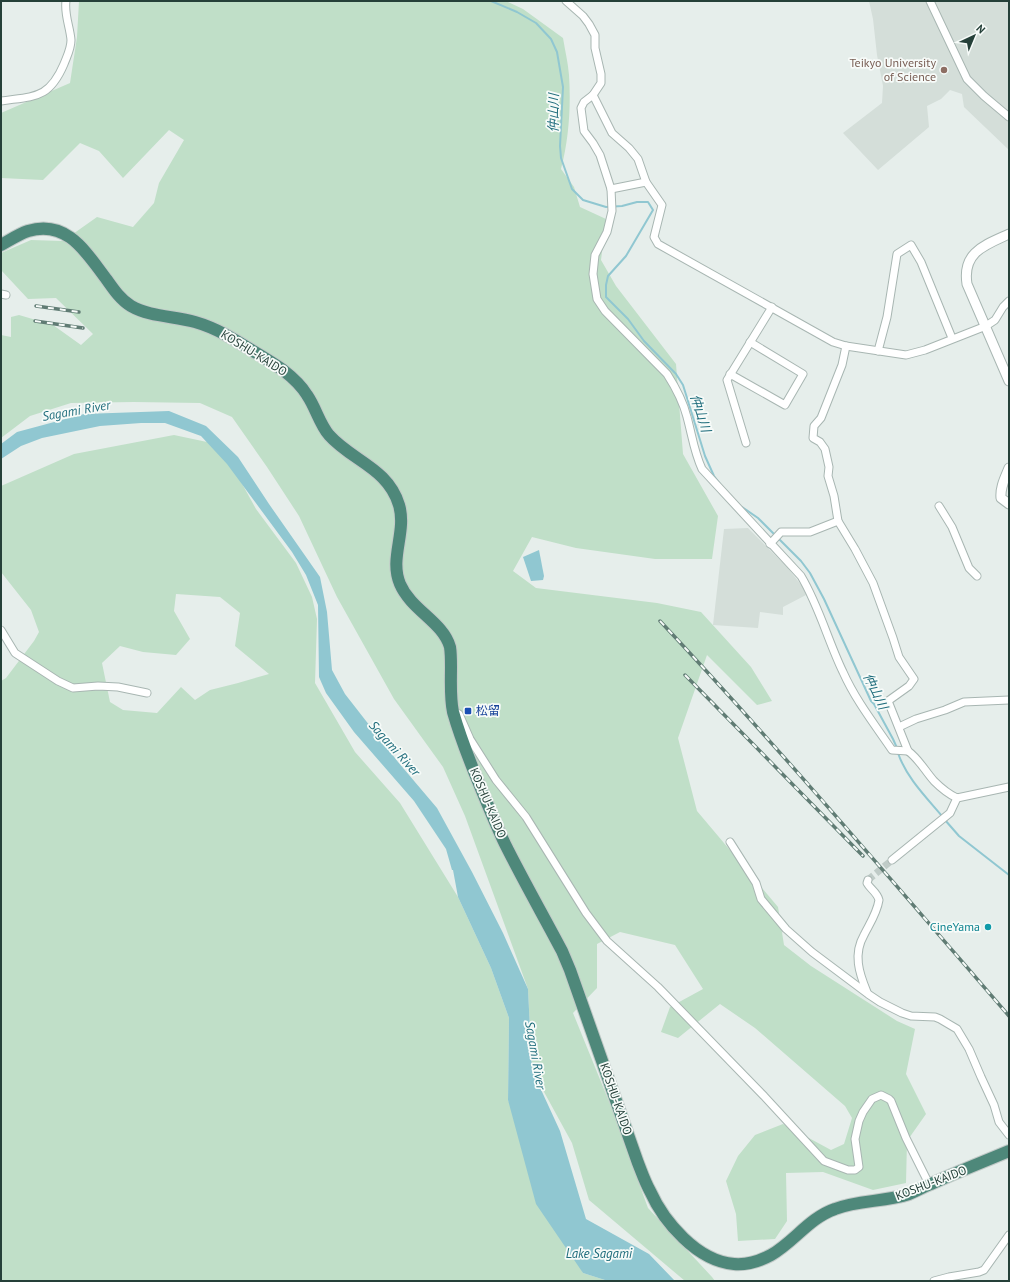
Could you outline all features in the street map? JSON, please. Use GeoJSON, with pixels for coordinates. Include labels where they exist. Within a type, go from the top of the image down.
{"type":"FeatureCollection","features":[{"type":"Feature","properties":{"kind":"highway","name":"KOSHU-KAIDO"},"geometry":{"type":"LineString","coordinates":[[1,245],[34,230],[52,230],[70,236],[78,243],[117,294],[125,302],[146,312],[193,321],[219,330],[282,369],[301,387],[308,396],[321,424],[328,434],[336,442],[375,470],[393,490],[400,508],[402,521],[396,557],[397,576],[400,585],[407,597],[441,630],[450,646],[451,698],[453,712],[463,743],[504,843],[562,951],[570,970],[638,1163],[650,1192],[667,1220],[685,1240],[700,1251],[725,1263],[750,1263],[765,1258],[778,1251],[810,1223],[828,1212],[844,1206],[904,1195],[1009,1151]]}},
{"type":"Feature","properties":{"kind":"street"},"geometry":{"type":"LineString","coordinates":[[1,101],[37,96],[46,91],[59,77],[70,50],[71,42],[70,26],[66,12],[66,1]]}},
{"type":"Feature","properties":{"kind":"street"},"geometry":{"type":"LineString","coordinates":[[566,1],[583,16],[595,35],[595,48],[601,74],[601,83],[593,95],[584,102],[581,108],[584,132],[593,142],[600,156],[611,189],[612,211],[607,232],[595,255],[593,274],[597,299],[605,311],[667,374],[682,400],[694,450],[702,469],[795,570],[809,590],[842,672],[852,691],[892,750],[908,751]]}},
{"type":"Feature","properties":{"kind":"street"},"geometry":{"type":"LineString","coordinates":[[930,1],[967,79],[984,96],[1009,117]]}},
{"type":"Feature","properties":{"kind":"street"},"geometry":{"type":"LineString","coordinates":[[593,95],[612,133],[629,148],[638,159],[646,182],[662,205],[654,237],[658,244],[833,342],[846,346],[906,355],[925,350],[952,338],[986,326],[995,320],[1003,307],[1009,301]]}},
{"type":"Feature","properties":{"kind":"street"},"geometry":{"type":"LineString","coordinates":[[611,189],[646,182]]}},
{"type":"Feature","properties":{"kind":"street"},"geometry":{"type":"LineString","coordinates":[[1009,234],[980,248],[974,253],[966,270],[967,284],[1009,381]]}},
{"type":"Feature","properties":{"kind":"street"},"geometry":{"type":"LineString","coordinates":[[878,351],[887,317],[897,254],[911,245],[921,262],[952,338]]}},
{"type":"Feature","properties":{"kind":"street"},"geometry":{"type":"LineString","coordinates":[[746,443],[727,380],[772,307]]}},
{"type":"Feature","properties":{"kind":"street"},"geometry":{"type":"LineString","coordinates":[[730,374],[785,405],[803,374],[750,342]]}},
{"type":"Feature","properties":{"kind":"street"},"geometry":{"type":"LineString","coordinates":[[846,346],[842,365],[821,418],[814,426],[813,438],[820,442],[825,449],[829,467],[828,476],[834,496],[838,521],[873,583],[899,657],[914,679],[909,686],[888,701],[908,751],[943,790],[957,798],[1009,787]]}},
{"type":"Feature","properties":{"kind":"street"},"geometry":{"type":"LineString","coordinates":[[1009,468],[1001,494],[1001,498],[1009,504]]}},
{"type":"Feature","properties":{"kind":"street"},"geometry":{"type":"LineString","coordinates":[[939,506],[952,527],[969,568],[976,576]]}},
{"type":"Feature","properties":{"kind":"street"},"geometry":{"type":"LineString","coordinates":[[770,544],[781,532],[810,532],[838,521]]}},
{"type":"Feature","properties":{"kind":"street"},"geometry":{"type":"LineString","coordinates":[[1,630],[15,653],[58,681],[73,688],[105,686],[147,693]]}},
{"type":"Feature","properties":{"kind":"street"},"geometry":{"type":"LineString","coordinates":[[899,727],[916,719],[964,702],[1009,700]]}},
{"type":"Feature","properties":{"kind":"street"},"geometry":{"type":"LineString","coordinates":[[453,712],[460,714],[470,739],[496,780],[526,817],[586,913],[607,942],[658,986],[764,1096],[824,1161],[848,1170],[856,1170],[859,1167],[855,1140],[859,1121],[872,1099],[881,1095],[891,1101],[906,1138],[929,1184]]}},
{"type":"Feature","properties":{"kind":"street"},"geometry":{"type":"LineString","coordinates":[[892,860],[950,813],[957,798]]}},
{"type":"Feature","properties":{"kind":"street"},"geometry":{"type":"LineString","coordinates":[[730,842],[756,883],[761,899],[786,929],[812,952],[868,994],[911,1016],[935,1017],[957,1029],[969,1050],[988,1091],[999,1122],[1009,1135]]}},
{"type":"Feature","properties":{"kind":"street"},"geometry":{"type":"LineString","coordinates":[[868,880],[868,885],[875,892],[879,900],[874,917],[861,941],[859,949],[858,963],[860,977],[868,994]]}},
{"type":"Feature","properties":{"kind":"street"},"geometry":{"type":"LineString","coordinates":[[934,1281],[984,1270],[1009,1235]]}},
{"type":"Feature","properties":{"kind":"shaded area","name":"Teikyo University of Science"},"geometry":{"type":"Polygon","coordinates":[[[869,1],[1009,1],[1009,150],[964,107],[962,94],[950,90],[941,99],[927,106],[929,127],[878,170],[843,133],[882,103],[883,86],[869,1]]]}},
{"type":"Feature","properties":{"kind":"shaded area"},"geometry":{"type":"Polygon","coordinates":[[[748,528],[787,567],[802,586],[806,595],[783,607],[783,615],[760,612],[758,628],[713,625],[724,529],[748,528]]]}},
{"type":"Feature","properties":{"kind":"green space"},"geometry":{"type":"Polygon","coordinates":[[[79,1],[506,1],[523,9],[563,38],[569,70],[570,99],[568,134],[561,169],[574,187],[580,207],[606,219],[601,260],[616,286],[676,364],[683,454],[718,516],[712,559],[655,559],[576,548],[532,537],[513,571],[536,588],[657,603],[701,612],[751,667],[772,701],[757,705],[707,655],[678,738],[697,811],[778,907],[784,945],[811,966],[897,1021],[915,1029],[906,1074],[926,1114],[907,1141],[906,1183],[873,1190],[823,1172],[786,1173],[787,1221],[775,1239],[738,1241],[736,1214],[726,1181],[738,1156],[755,1135],[783,1124],[831,1150],[844,1144],[852,1118],[845,1106],[755,1028],[720,1004],[678,1038],[661,1032],[670,1007],[703,989],[675,945],[620,932],[597,944],[597,988],[573,1013],[610,1104],[648,1208],[715,1281],[685,1281],[589,1200],[572,1143],[532,1070],[528,989],[465,816],[443,767],[394,699],[337,597],[299,516],[232,417],[200,403],[71,403],[30,416],[1,438],[1,335],[11,337],[11,317],[19,315],[53,325],[81,345],[93,334],[56,298],[28,299],[1,270],[1,253],[31,240],[63,241],[97,217],[133,227],[154,203],[159,183],[184,140],[169,130],[123,178],[99,151],[80,143],[43,180],[1,178],[1,113],[70,83],[77,37],[79,1]]]}},
{"type":"Feature","properties":{"kind":"green space"},"geometry":{"type":"Polygon","coordinates":[[[174,435],[207,442],[230,462],[256,509],[296,563],[312,597],[317,619],[315,683],[355,752],[400,803],[458,897],[491,968],[509,1018],[508,1100],[583,1273],[608,1281],[1,1281],[1,681],[6,678],[39,632],[31,610],[1,572],[1,486],[74,454],[174,435]],[[176,594],[174,611],[190,639],[176,655],[143,652],[120,646],[102,663],[110,702],[123,710],[157,713],[181,687],[195,700],[210,690],[269,674],[235,646],[240,613],[220,597],[176,594]]]}},
{"type":"Feature","properties":{"kind":"water","name":"Lake Sagami"},"geometry":{"type":"Polygon","coordinates":[[[169,411],[206,426],[238,457],[320,577],[327,612],[332,670],[345,694],[398,762],[437,808],[503,933],[528,989],[532,1070],[560,1131],[586,1219],[649,1254],[675,1281],[608,1281],[583,1273],[536,1204],[508,1100],[509,1018],[491,968],[458,897],[453,870],[446,849],[414,801],[354,732],[326,693],[319,677],[318,605],[306,575],[292,552],[227,464],[201,436],[165,423],[100,426],[42,438],[21,446],[1,459],[1,444],[17,432],[84,414],[169,411]]]}},
{"type":"Feature","properties":{"kind":"water"},"geometry":{"type":"Polygon","coordinates":[[[539,550],[544,576],[543,580],[531,581],[523,557],[539,550]]]}},
{"type":"Feature","properties":{"kind":"waterway","name":"仲山川"},"geometry":{"type":"LineString","coordinates":[[491,1],[517,12],[536,23],[551,39],[557,52],[563,87],[560,146],[561,158],[572,189],[583,200],[606,207],[622,206],[637,202],[648,202],[653,210],[626,256],[608,276],[606,297],[628,319],[644,341],[676,374],[683,385],[705,456],[714,476],[720,484]]}},
{"type":"Feature","properties":{"kind":"waterway","name":"仲山川"},"geometry":{"type":"LineString","coordinates":[[742,507],[758,518],[775,535]]}},
{"type":"Feature","properties":{"kind":"waterway","name":"仲山川"},"geometry":{"type":"LineString","coordinates":[[778,538],[801,561],[810,573],[824,599],[871,701],[897,748]]}},
{"type":"Feature","properties":{"kind":"waterway","name":"仲山川"},"geometry":{"type":"LineString","coordinates":[[898,753],[911,778],[942,816]]}},
{"type":"Feature","properties":{"kind":"waterway","name":"仲山川"},"geometry":{"type":"LineString","coordinates":[[945,820],[959,836],[1009,875]]}},
{"type":"Feature","properties":{"kind":"tunnel"},"geometry":{"type":"LineString","coordinates":[[868,880],[892,860]]}},
{"type":"Feature","properties":{"kind":"railway"},"geometry":{"type":"LineString","coordinates":[[36,306],[79,312]]}},
{"type":"Feature","properties":{"kind":"railway"},"geometry":{"type":"LineString","coordinates":[[35,321],[83,328]]}},
{"type":"Feature","properties":{"kind":"railway"},"geometry":{"type":"LineString","coordinates":[[660,621],[793,767],[1009,1016]]}},
{"type":"Feature","properties":{"kind":"railway"},"geometry":{"type":"LineString","coordinates":[[685,675],[863,856]]}},
{"type":"Feature","properties":{"kind":"place","name":"Teikyo University of Science"},"geometry":{"type":"Point","coordinates":[944,70]}},
{"type":"Feature","properties":{"kind":"place","name":"松留"},"geometry":{"type":"Point","coordinates":[468,711]}},
{"type":"Feature","properties":{"kind":"place","name":"CineYama"},"geometry":{"type":"Point","coordinates":[988,927]}},
{"type":"Feature","properties":{"kind":"water label","name":"Sagami River"},"geometry":{"type":"Point","coordinates":[76,410]}},
{"type":"Feature","properties":{"kind":"water label","name":"Sagami River"},"geometry":{"type":"Point","coordinates":[395,748]}},
{"type":"Feature","properties":{"kind":"water label","name":"Sagami River"},"geometry":{"type":"Point","coordinates":[536,1055]}}]}
